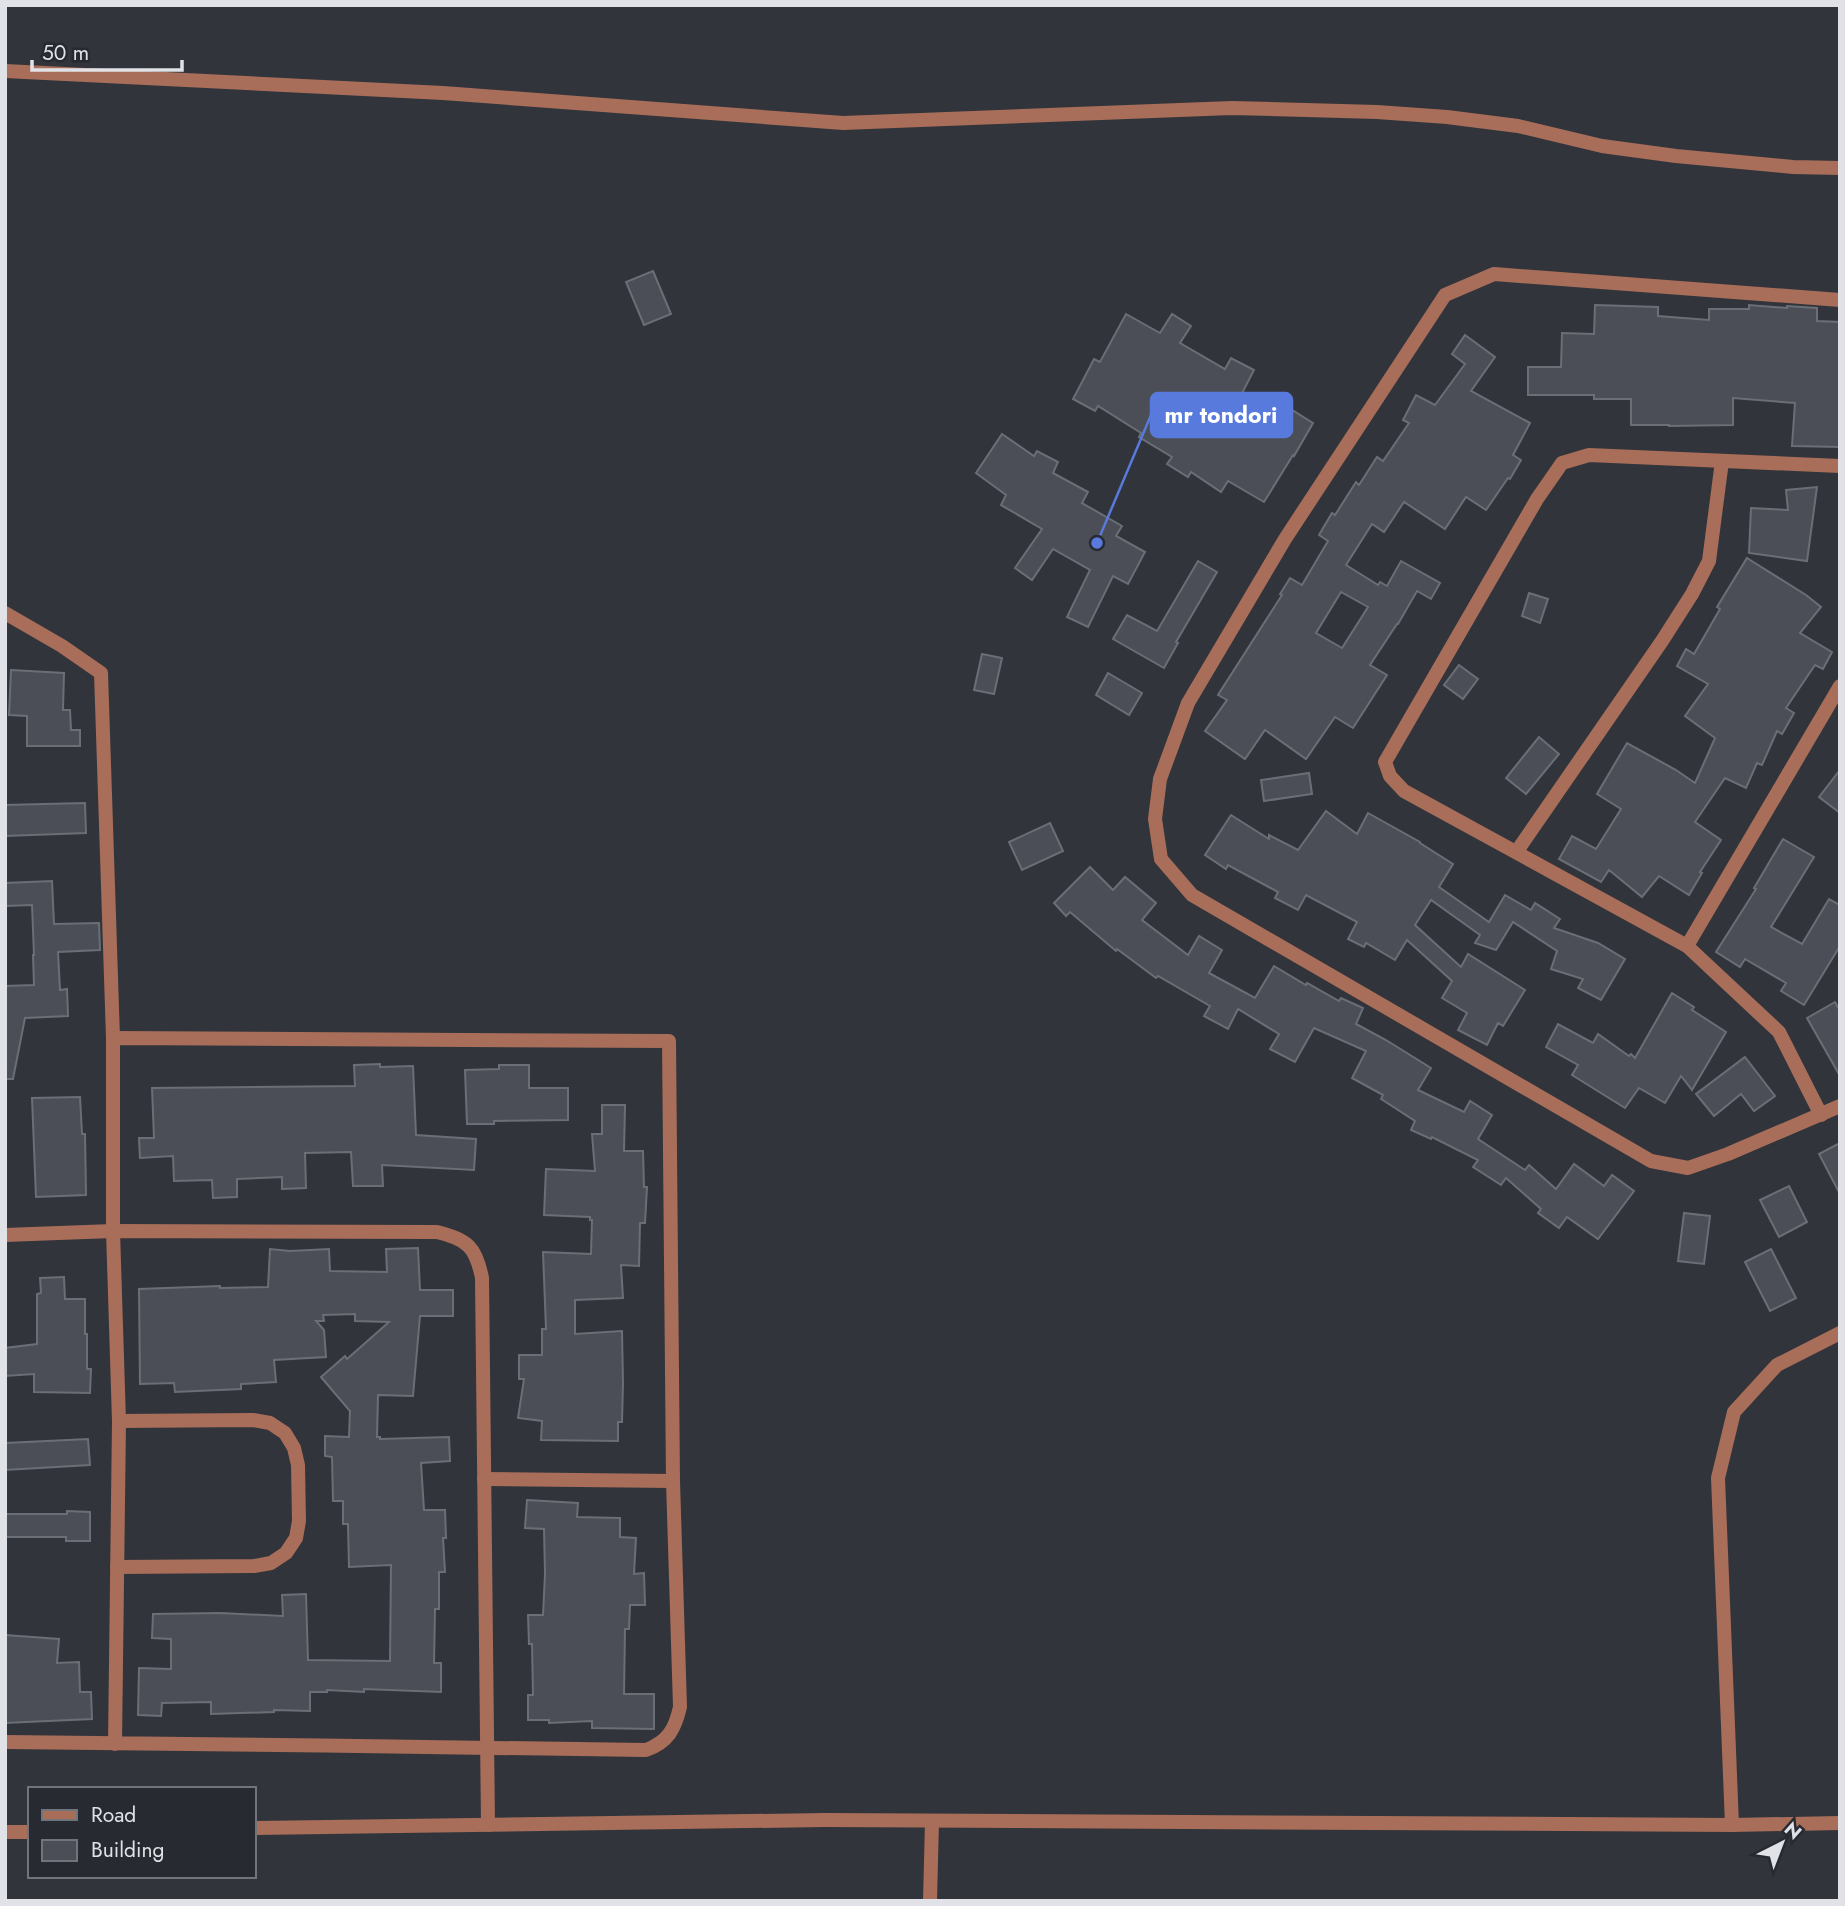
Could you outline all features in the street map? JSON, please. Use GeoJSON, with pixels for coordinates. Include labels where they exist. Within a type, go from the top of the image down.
{"type":"FeatureCollection","features":[{"type":"Feature","properties":{"kind":"street"},"geometry":{"type":"LineString","coordinates":[[5,71],[443,93],[842,124],[1232,108],[1377,112],[1518,126],[1602,146],[1676,156],[1840,169]]}},
{"type":"Feature","properties":{"kind":"street"},"geometry":{"type":"LineString","coordinates":[[1840,300],[1494,274],[1446,295],[1285,539],[1188,703],[1160,779],[1155,819],[1161,859],[1192,895],[1651,1161],[1688,1168],[1728,1154],[1840,1106]]}},
{"type":"Feature","properties":{"kind":"street"},"geometry":{"type":"LineString","coordinates":[[1821,1115],[1779,1032],[1687,946],[1404,791],[1390,776],[1385,762],[1538,499],[1562,463],[1589,455],[1840,466]]}},
{"type":"Feature","properties":{"kind":"street"},"geometry":{"type":"LineString","coordinates":[[1517,851],[1692,594],[1709,561],[1722,461]]}},
{"type":"Feature","properties":{"kind":"street"},"geometry":{"type":"LineString","coordinates":[[5,613],[62,646],[101,673],[113,1038],[113,1231],[118,1421],[116,1744]]}},
{"type":"Feature","properties":{"kind":"street"},"geometry":{"type":"LineString","coordinates":[[1687,946],[1840,686]]}},
{"type":"Feature","properties":{"kind":"street"},"geometry":{"type":"LineString","coordinates":[[5,1742],[646,1750],[658,1745],[670,1734],[680,1707],[673,1481],[670,1041],[113,1038]]}},
{"type":"Feature","properties":{"kind":"street"},"geometry":{"type":"LineString","coordinates":[[5,1235],[113,1231],[437,1232],[454,1236],[469,1246],[478,1260],[482,1278],[488,1825]]}},
{"type":"Feature","properties":{"kind":"street"},"geometry":{"type":"LineString","coordinates":[[1732,1825],[1718,1478],[1734,1412],[1777,1365],[1840,1332]]}},
{"type":"Feature","properties":{"kind":"street"},"geometry":{"type":"LineString","coordinates":[[117,1567],[254,1566],[271,1563],[286,1553],[296,1538],[299,1521],[298,1465],[294,1448],[285,1433],[270,1423],[253,1420],[118,1421]]}},
{"type":"Feature","properties":{"kind":"street"},"geometry":{"type":"LineString","coordinates":[[484,1479],[673,1481]]}},
{"type":"Feature","properties":{"kind":"street"},"geometry":{"type":"LineString","coordinates":[[256,1828],[825,1820],[1732,1825],[1840,1823]]}},
{"type":"Feature","properties":{"kind":"street"},"geometry":{"type":"LineString","coordinates":[[930,1901],[932,1821]]}},
{"type":"Feature","properties":{"kind":"street"},"geometry":{"type":"LineString","coordinates":[[5,1832],[28,1832]]}},
{"type":"Feature","properties":{"kind":"building"},"geometry":{"type":"Polygon","coordinates":[[[653,271],[671,314],[644,325],[626,282],[653,271]]]}},
{"type":"Feature","properties":{"kind":"building"},"geometry":{"type":"Polygon","coordinates":[[[1595,305],[1658,307],[1658,316],[1709,320],[1709,309],[1749,309],[1749,305],[1817,308],[1817,321],[1840,322],[1840,447],[1792,446],[1795,403],[1733,398],[1733,425],[1631,425],[1631,399],[1594,399],[1594,395],[1528,395],[1528,367],[1561,367],[1562,333],[1594,334],[1595,305]]]}},
{"type":"Feature","properties":{"kind":"building"},"geometry":{"type":"Polygon","coordinates":[[[1126,314],[1160,333],[1172,314],[1191,326],[1180,343],[1225,369],[1231,358],[1254,370],[1237,403],[1284,424],[1292,410],[1313,423],[1264,502],[1228,481],[1221,492],[1191,472],[1188,477],[1167,464],[1172,457],[1139,437],[1141,433],[1098,406],[1095,411],[1073,399],[1094,359],[1100,362],[1126,314]]]}},
{"type":"Feature","properties":{"kind":"building"},"geometry":{"type":"Polygon","coordinates":[[[1465,335],[1495,357],[1471,391],[1530,423],[1513,455],[1521,460],[1486,510],[1466,497],[1445,529],[1404,502],[1384,532],[1372,524],[1346,565],[1378,585],[1380,582],[1387,586],[1401,561],[1440,583],[1431,599],[1417,591],[1370,665],[1387,675],[1353,728],[1335,717],[1306,759],[1265,730],[1245,759],[1205,731],[1227,700],[1218,695],[1290,578],[1302,585],[1328,541],[1319,535],[1332,513],[1335,515],[1356,482],[1359,485],[1377,457],[1383,461],[1409,423],[1403,420],[1416,395],[1435,405],[1465,364],[1452,354],[1465,335]],[[1341,592],[1316,633],[1342,648],[1368,607],[1341,592]]]}},
{"type":"Feature","properties":{"kind":"building"},"geometry":{"type":"Polygon","coordinates":[[[1002,434],[1034,456],[1037,451],[1058,462],[1053,473],[1088,492],[1082,503],[1122,526],[1116,536],[1145,552],[1128,584],[1113,576],[1088,627],[1067,617],[1090,570],[1053,549],[1032,580],[1015,568],[1042,529],[1001,505],[1006,495],[976,473],[1002,434]]]}},
{"type":"Feature","properties":{"kind":"building"},"geometry":{"type":"Polygon","coordinates":[[[1817,487],[1807,561],[1749,553],[1751,508],[1788,510],[1786,490],[1817,487]]]}},
{"type":"Feature","properties":{"kind":"building"},"geometry":{"type":"Polygon","coordinates":[[[1747,558],[1821,607],[1800,633],[1832,652],[1823,669],[1815,665],[1786,708],[1794,713],[1782,734],[1777,731],[1762,765],[1757,763],[1746,788],[1725,778],[1695,822],[1721,840],[1689,895],[1659,876],[1642,897],[1609,870],[1601,882],[1559,859],[1572,836],[1596,849],[1621,809],[1597,794],[1627,743],[1695,783],[1715,738],[1685,716],[1708,684],[1677,666],[1686,649],[1694,654],[1720,609],[1717,607],[1747,558]]]}},
{"type":"Feature","properties":{"kind":"building"},"geometry":{"type":"Polygon","coordinates":[[[1198,561],[1217,572],[1164,668],[1113,639],[1127,615],[1157,631],[1198,561]]]}},
{"type":"Feature","properties":{"kind":"building"},"geometry":{"type":"Polygon","coordinates":[[[1529,593],[1548,599],[1540,623],[1522,616],[1529,593]]]}},
{"type":"Feature","properties":{"kind":"building"},"geometry":{"type":"Polygon","coordinates":[[[982,654],[1002,658],[994,694],[974,690],[982,654]]]}},
{"type":"Feature","properties":{"kind":"building"},"geometry":{"type":"Polygon","coordinates":[[[1459,665],[1478,679],[1463,699],[1444,685],[1459,665]]]}},
{"type":"Feature","properties":{"kind":"building"},"geometry":{"type":"Polygon","coordinates":[[[11,670],[64,673],[63,710],[70,710],[71,730],[80,730],[80,746],[27,746],[27,716],[9,715],[11,670]]]}},
{"type":"Feature","properties":{"kind":"building"},"geometry":{"type":"Polygon","coordinates":[[[1108,673],[1142,693],[1129,715],[1096,695],[1108,673]]]}},
{"type":"Feature","properties":{"kind":"building"},"geometry":{"type":"Polygon","coordinates":[[[1539,737],[1559,754],[1526,794],[1506,778],[1539,737]]]}},
{"type":"Feature","properties":{"kind":"building"},"geometry":{"type":"Polygon","coordinates":[[[1840,770],[1840,813],[1819,797],[1840,770]]]}},
{"type":"Feature","properties":{"kind":"building"},"geometry":{"type":"Polygon","coordinates":[[[1309,773],[1312,794],[1264,801],[1261,780],[1309,773]]]}},
{"type":"Feature","properties":{"kind":"building"},"geometry":{"type":"Polygon","coordinates":[[[85,803],[86,833],[5,836],[5,805],[85,803]]]}},
{"type":"Feature","properties":{"kind":"building"},"geometry":{"type":"Polygon","coordinates":[[[1326,811],[1357,834],[1368,813],[1453,864],[1439,887],[1489,922],[1505,895],[1531,910],[1535,903],[1560,919],[1554,928],[1598,943],[1625,959],[1601,1000],[1578,988],[1583,979],[1551,969],[1557,951],[1513,922],[1496,950],[1475,943],[1480,935],[1431,900],[1415,925],[1461,967],[1468,954],[1525,990],[1503,1026],[1498,1023],[1487,1045],[1458,1030],[1467,1013],[1442,998],[1452,981],[1407,940],[1395,960],[1366,943],[1364,947],[1348,939],[1357,922],[1306,895],[1298,910],[1275,898],[1278,892],[1228,865],[1226,869],[1205,855],[1231,815],[1269,839],[1269,835],[1298,850],[1326,811]]]}},
{"type":"Feature","properties":{"kind":"building"},"geometry":{"type":"Polygon","coordinates":[[[1050,823],[1063,851],[1022,870],[1009,842],[1050,823]]]}},
{"type":"Feature","properties":{"kind":"building"},"geometry":{"type":"Polygon","coordinates":[[[1783,839],[1814,857],[1771,927],[1802,944],[1829,899],[1840,905],[1840,946],[1804,1005],[1781,991],[1786,983],[1745,959],[1740,967],[1716,952],[1756,889],[1754,888],[1783,839]]]}},
{"type":"Feature","properties":{"kind":"building"},"geometry":{"type":"Polygon","coordinates":[[[1090,867],[1113,890],[1125,877],[1156,903],[1142,920],[1188,955],[1199,936],[1222,950],[1209,973],[1255,998],[1274,966],[1339,1001],[1341,998],[1363,1008],[1356,1024],[1431,1068],[1418,1090],[1464,1112],[1470,1101],[1492,1115],[1478,1139],[1525,1170],[1529,1165],[1556,1189],[1574,1164],[1604,1186],[1612,1175],[1634,1191],[1598,1239],[1567,1217],[1559,1228],[1538,1213],[1541,1209],[1506,1178],[1501,1185],[1473,1167],[1478,1160],[1432,1137],[1431,1139],[1411,1130],[1415,1121],[1381,1099],[1383,1095],[1352,1078],[1366,1051],[1314,1028],[1295,1062],[1270,1049],[1279,1034],[1238,1009],[1228,1029],[1204,1016],[1210,1006],[1158,976],[1156,978],[1117,949],[1116,951],[1070,912],[1066,916],[1054,903],[1090,867]]]}},
{"type":"Feature","properties":{"kind":"building"},"geometry":{"type":"Polygon","coordinates":[[[52,881],[54,924],[99,923],[100,950],[58,952],[60,990],[67,989],[68,1016],[25,1018],[13,1079],[5,1079],[5,986],[34,985],[34,955],[32,905],[5,906],[5,883],[52,881]]]}},
{"type":"Feature","properties":{"kind":"building"},"geometry":{"type":"Polygon","coordinates":[[[1672,993],[1726,1032],[1692,1090],[1681,1076],[1665,1103],[1639,1088],[1625,1108],[1572,1075],[1578,1065],[1546,1047],[1558,1024],[1593,1043],[1598,1034],[1635,1058],[1672,993]]]}},
{"type":"Feature","properties":{"kind":"building"},"geometry":{"type":"Polygon","coordinates":[[[1835,1002],[1840,1011],[1840,1076],[1807,1018],[1835,1002]]]}},
{"type":"Feature","properties":{"kind":"building"},"geometry":{"type":"Polygon","coordinates":[[[1745,1057],[1775,1096],[1754,1111],[1741,1094],[1714,1116],[1696,1094],[1745,1057]]]}},
{"type":"Feature","properties":{"kind":"building"},"geometry":{"type":"Polygon","coordinates":[[[380,1064],[380,1067],[413,1066],[416,1135],[476,1139],[474,1170],[382,1165],[383,1186],[353,1186],[351,1152],[305,1153],[306,1188],[282,1189],[282,1177],[237,1179],[237,1197],[213,1198],[212,1180],[174,1181],[173,1156],[140,1158],[139,1138],[154,1138],[152,1088],[355,1086],[354,1065],[380,1064]]]}},
{"type":"Feature","properties":{"kind":"building"},"geometry":{"type":"Polygon","coordinates":[[[499,1065],[529,1065],[529,1088],[568,1088],[568,1120],[467,1124],[465,1070],[499,1069],[499,1065]]]}},
{"type":"Feature","properties":{"kind":"building"},"geometry":{"type":"Polygon","coordinates":[[[80,1097],[82,1134],[85,1134],[86,1195],[36,1197],[32,1098],[80,1097]]]}},
{"type":"Feature","properties":{"kind":"building"},"geometry":{"type":"Polygon","coordinates":[[[602,1105],[625,1105],[624,1151],[643,1151],[644,1187],[647,1187],[645,1223],[640,1223],[639,1266],[621,1265],[623,1298],[575,1300],[575,1334],[622,1331],[622,1422],[618,1422],[618,1441],[541,1440],[542,1421],[518,1418],[524,1379],[519,1379],[519,1355],[542,1355],[542,1329],[546,1329],[543,1252],[591,1254],[592,1220],[590,1217],[544,1215],[546,1169],[595,1171],[592,1134],[602,1134],[602,1105]]]}},
{"type":"Feature","properties":{"kind":"building"},"geometry":{"type":"Polygon","coordinates":[[[1840,1143],[1840,1194],[1819,1154],[1840,1143]]]}},
{"type":"Feature","properties":{"kind":"building"},"geometry":{"type":"Polygon","coordinates":[[[1789,1186],[1807,1222],[1779,1237],[1760,1200],[1789,1186]]]}},
{"type":"Feature","properties":{"kind":"building"},"geometry":{"type":"Polygon","coordinates":[[[1684,1213],[1710,1216],[1704,1264],[1678,1261],[1684,1213]]]}},
{"type":"Feature","properties":{"kind":"building"},"geometry":{"type":"Polygon","coordinates":[[[418,1248],[420,1290],[453,1290],[453,1316],[420,1316],[413,1396],[378,1395],[377,1437],[449,1437],[450,1461],[421,1463],[424,1510],[445,1510],[445,1572],[439,1572],[439,1609],[435,1609],[434,1663],[441,1663],[441,1692],[327,1690],[310,1692],[310,1711],[211,1714],[211,1702],[162,1703],[161,1716],[138,1715],[139,1668],[171,1669],[171,1639],[152,1638],[153,1614],[283,1616],[282,1595],[306,1594],[308,1660],[390,1661],[391,1565],[349,1567],[348,1524],[343,1524],[343,1501],[333,1501],[332,1457],[325,1456],[325,1436],[349,1437],[350,1411],[321,1377],[345,1356],[347,1359],[389,1322],[355,1321],[355,1314],[323,1315],[324,1321],[316,1321],[324,1330],[326,1357],[274,1360],[276,1382],[241,1384],[241,1389],[175,1392],[174,1383],[140,1384],[139,1289],[268,1287],[270,1249],[329,1249],[330,1271],[387,1272],[386,1249],[418,1248]]]}},
{"type":"Feature","properties":{"kind":"building"},"geometry":{"type":"Polygon","coordinates":[[[1771,1249],[1796,1298],[1770,1311],[1745,1262],[1771,1249]]]}},
{"type":"Feature","properties":{"kind":"building"},"geometry":{"type":"Polygon","coordinates":[[[64,1277],[65,1299],[85,1299],[87,1369],[91,1369],[90,1393],[34,1392],[34,1374],[5,1376],[5,1348],[37,1344],[37,1294],[41,1293],[40,1278],[64,1277]]]}},
{"type":"Feature","properties":{"kind":"building"},"geometry":{"type":"Polygon","coordinates":[[[88,1439],[90,1465],[5,1470],[5,1443],[88,1439]]]}},
{"type":"Feature","properties":{"kind":"building"},"geometry":{"type":"Polygon","coordinates":[[[527,1500],[578,1503],[577,1517],[620,1518],[620,1537],[636,1538],[634,1574],[644,1573],[645,1605],[630,1605],[629,1629],[625,1629],[624,1694],[654,1694],[654,1729],[592,1728],[592,1721],[549,1723],[549,1720],[528,1720],[528,1695],[533,1695],[532,1644],[529,1644],[528,1615],[543,1615],[545,1574],[544,1529],[525,1528],[527,1500]]]}},
{"type":"Feature","properties":{"kind":"building"},"geometry":{"type":"Polygon","coordinates":[[[67,1511],[90,1512],[90,1541],[66,1541],[66,1537],[5,1537],[5,1514],[67,1514],[67,1511]]]}},
{"type":"Feature","properties":{"kind":"building"},"geometry":{"type":"Polygon","coordinates":[[[5,1635],[59,1639],[57,1663],[79,1662],[80,1692],[91,1692],[92,1719],[5,1723],[5,1635]]]}},
{"type":"Feature","properties":{"kind":"place","name":"mr tondori"},"geometry":{"type":"Point","coordinates":[1097,543]}}]}
